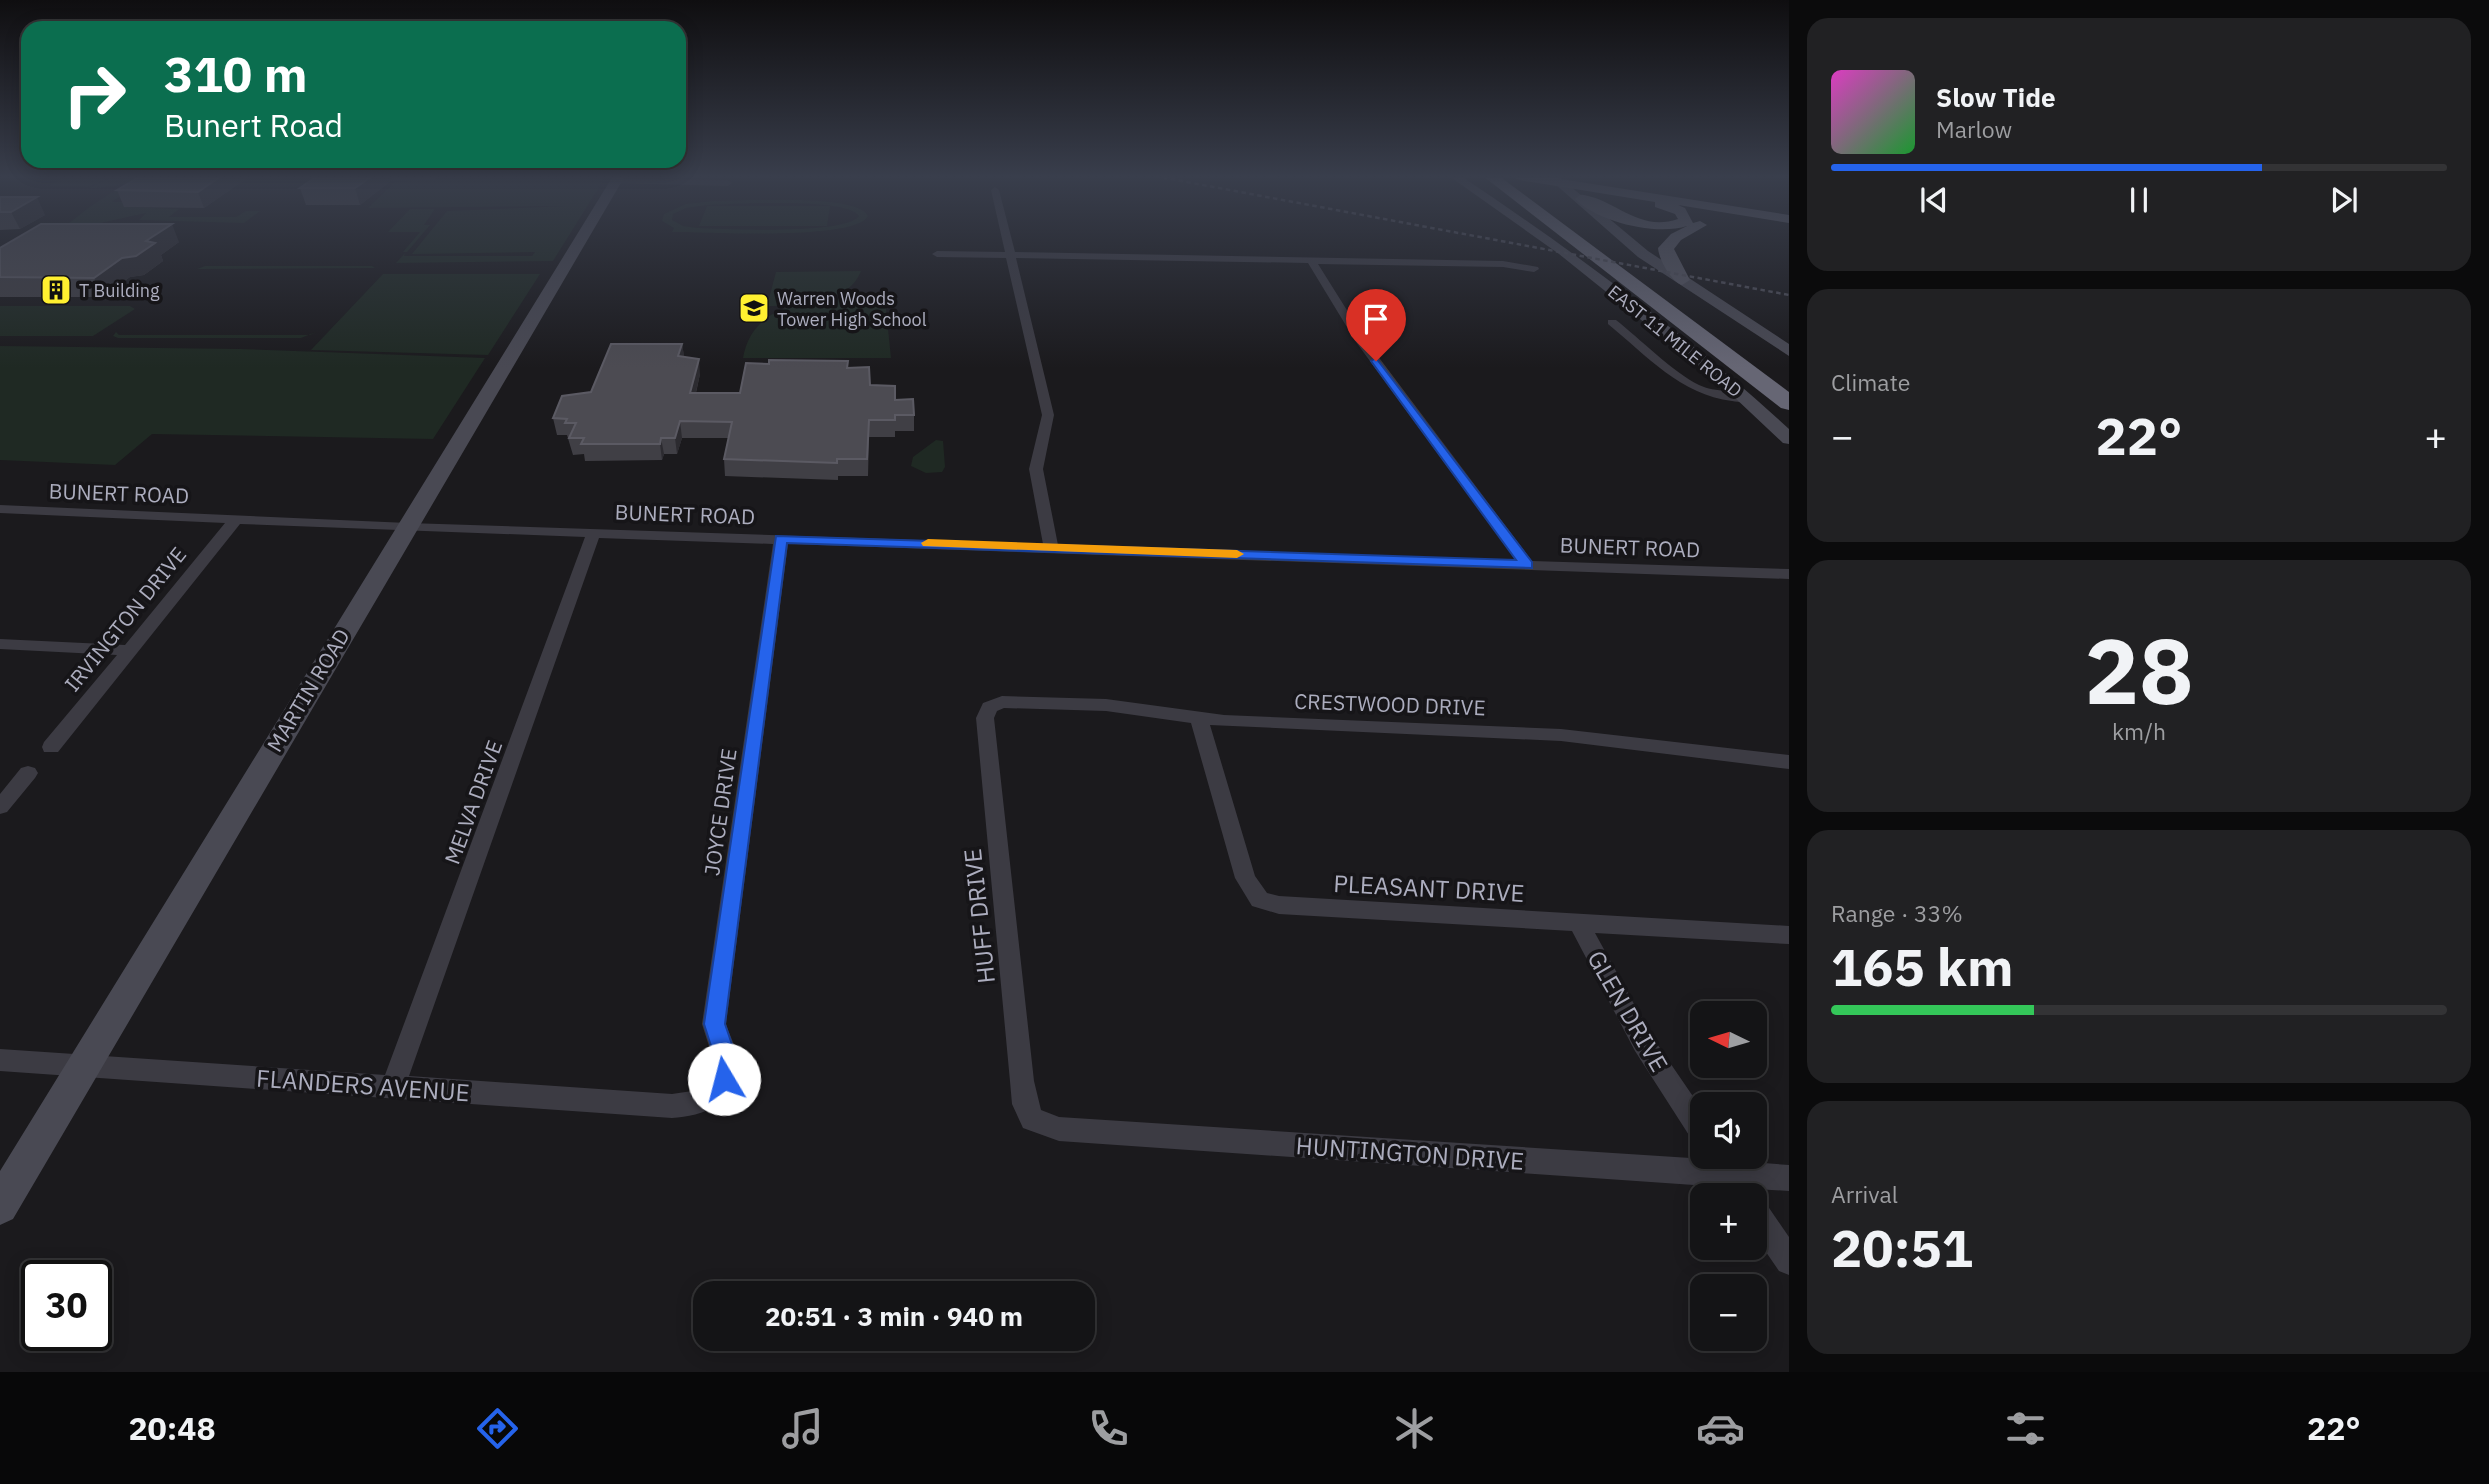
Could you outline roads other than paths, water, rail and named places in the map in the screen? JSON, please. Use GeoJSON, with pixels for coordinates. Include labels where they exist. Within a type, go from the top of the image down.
{"type":"FeatureCollection","features":[{"type":"Feature","properties":{"kind":"highway"},"geometry":{"type":"LineString","coordinates":[[1574,240],[1789,403]]}},
{"type":"Feature","properties":{"kind":"highway"},"geometry":{"type":"LineString","coordinates":[[1599,240],[1789,379]]}},
{"type":"Feature","properties":{"kind":"main road"},"geometry":{"type":"LineString","coordinates":[[1672,240],[1669,243],[1667,254],[1682,280]]}},
{"type":"Feature","properties":{"kind":"street","name":"MARTIN ROAD"},"geometry":{"type":"LineString","coordinates":[[0,1206],[580,240]]}},
{"type":"Feature","properties":{"kind":"street"},"geometry":{"type":"LineString","coordinates":[[1007,240],[1048,415],[1036,469],[1052,548]]}},
{"type":"Feature","properties":{"kind":"street","name":"EAST 11 MILE ROAD"},"geometry":{"type":"LineString","coordinates":[[1548,240],[1746,399],[1789,439]]}},
{"type":"Feature","properties":{"kind":"street"},"geometry":{"type":"LineString","coordinates":[[1627,240],[1789,351]]}},
{"type":"Feature","properties":{"kind":"street"},"geometry":{"type":"LineString","coordinates":[[937,254],[1310,259],[1503,264],[1534,269]]}},
{"type":"Feature","properties":{"kind":"street"},"geometry":{"type":"LineString","coordinates":[[1310,259],[1360,340],[1527,565]]}},
{"type":"Feature","properties":{"kind":"street"},"geometry":{"type":"LineString","coordinates":[[1612,322],[1691,386],[1711,395],[1746,399]]}},
{"type":"Feature","properties":{"kind":"street","name":"BUNERT ROAD"},"geometry":{"type":"LineString","coordinates":[[0,509],[408,527],[1789,574]]}},
{"type":"Feature","properties":{"kind":"street","name":"IRVINGTON DRIVE"},"geometry":{"type":"LineString","coordinates":[[51,747],[236,519]]}},
{"type":"Feature","properties":{"kind":"street","name":"MELVA DRIVE"},"geometry":{"type":"LineString","coordinates":[[393,1087],[594,532]]}},
{"type":"Feature","properties":{"kind":"street","name":"JOYCE DRIVE"},"geometry":{"type":"LineString","coordinates":[[720,1089],[728,1065],[714,1024],[780,539]]}},
{"type":"Feature","properties":{"kind":"street"},"geometry":{"type":"LineString","coordinates":[[0,644],[128,650]]}},
{"type":"Feature","properties":{"kind":"street","name":"CRESTWOOD DRIVE"},"geometry":{"type":"LineString","coordinates":[[989,707],[1015,702],[1106,705],[1199,719],[1561,735],[1789,762]]}},
{"type":"Feature","properties":{"kind":"street","name":"HUFF DRIVE"},"geometry":{"type":"LineString","coordinates":[[989,707],[986,726],[1022,1081],[1025,1104],[1032,1119]]}},
{"type":"Feature","properties":{"kind":"street","name":"PLEASANT DRIVE"},"geometry":{"type":"LineString","coordinates":[[1199,719],[1245,878],[1260,900],[1279,905],[1789,935]]}},
{"type":"Feature","properties":{"kind":"street"},"geometry":{"type":"LineString","coordinates":[[0,807],[28,773]]}},
{"type":"Feature","properties":{"kind":"street","name":"GLEN DRIVE"},"geometry":{"type":"LineString","coordinates":[[1579,923],[1643,1042],[1690,1114]]}},
{"type":"Feature","properties":{"kind":"street","name":"FLANDERS AVENUE"},"geometry":{"type":"LineString","coordinates":[[0,1060],[672,1106],[696,1105],[710,1099],[720,1089]]}},
{"type":"Feature","properties":{"kind":"street","name":"HUNTINGTON DRIVE"},"geometry":{"type":"LineString","coordinates":[[1032,1119],[1045,1125],[1069,1129],[1789,1178]]}},
{"type":"Feature","properties":{"kind":"street"},"geometry":{"type":"LineString","coordinates":[[1767,1229],[1789,1261]]}},
{"type":"Feature","properties":{"kind":"railway"},"geometry":{"type":"LineString","coordinates":[[1496,240],[1789,295]]}},
{"type":"Feature","properties":{"kind":"place","name":"T Building"},"geometry":{"type":"Point","coordinates":[56,290]}},
{"type":"Feature","properties":{"kind":"place","name":"Warren Woods Tower High School"},"geometry":{"type":"Point","coordinates":[754,308]}}]}
